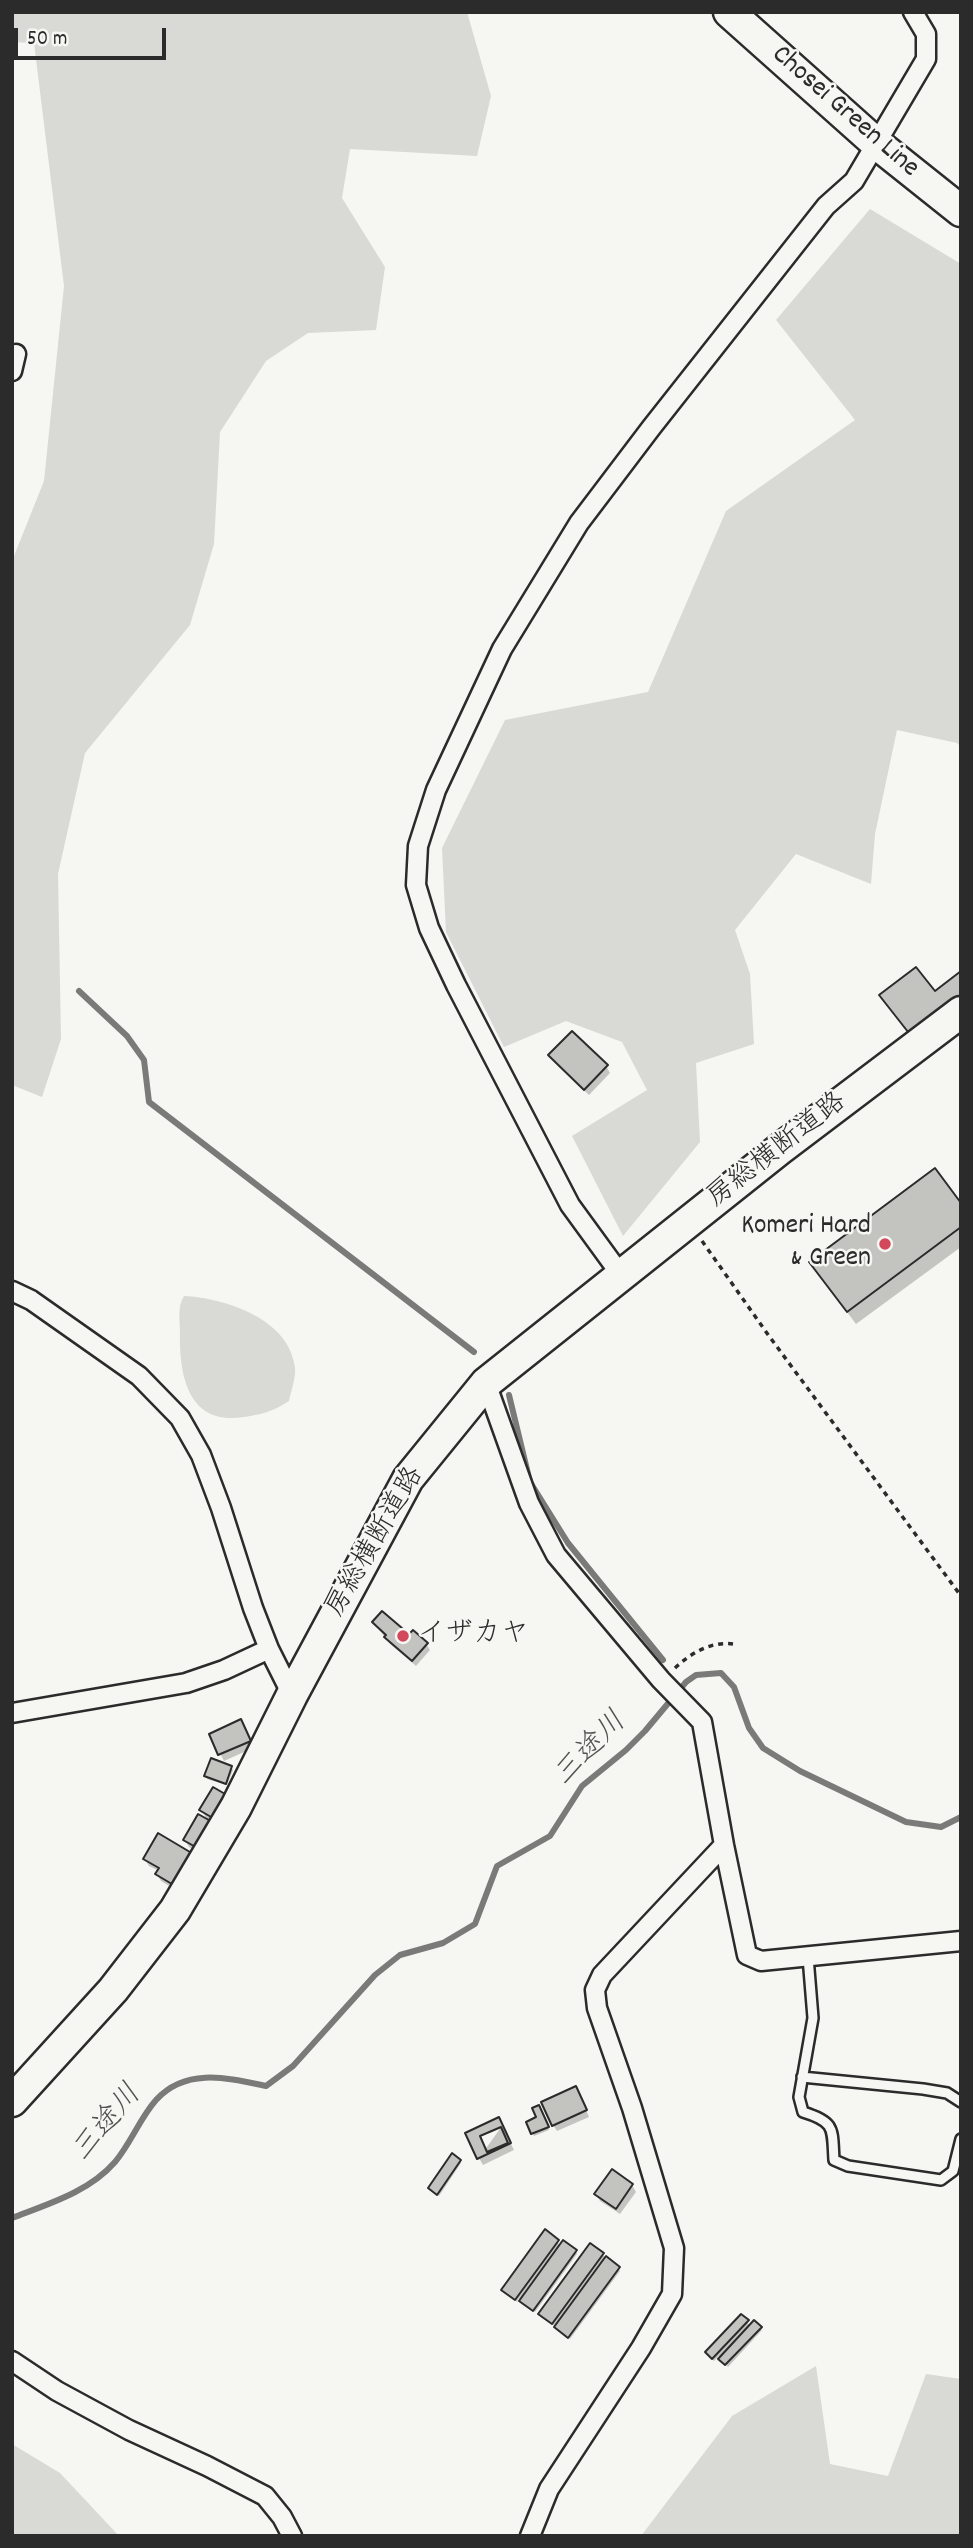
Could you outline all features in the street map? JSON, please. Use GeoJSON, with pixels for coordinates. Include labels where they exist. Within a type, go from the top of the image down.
{"type":"FeatureCollection","features":[{"type":"Feature","properties":{"kind":"highway","name":"Chosei Green Line"},"geometry":{"type":"LineString","coordinates":[[729,12],[877,144],[961,211]]}},
{"type":"Feature","properties":{"kind":"highway","name":"房総横断道路"},"geometry":{"type":"LineString","coordinates":[[12,2101],[114,1990],[175,1910],[236,1807],[292,1695],[408,1479],[486,1383],[961,1012]]}},
{"type":"Feature","properties":{"kind":"street"},"geometry":{"type":"LineString","coordinates":[[621,1275],[570,1205],[429,928],[416,886],[418,846],[433,798],[502,649],[579,523],[826,206],[854,181],[877,144],[926,59],[926,34],[913,12]]}},
{"type":"Feature","properties":{"kind":"street"},"geometry":{"type":"LineString","coordinates":[[12,1291],[31,1300],[139,1376],[180,1418],[201,1455],[269,1649],[292,1695]]}},
{"type":"Feature","properties":{"kind":"street"},"geometry":{"type":"LineString","coordinates":[[486,1383],[529,1503],[556,1555],[659,1678],[702,1722],[747,1955],[761,1961],[961,1941]]}},
{"type":"Feature","properties":{"kind":"street"},"geometry":{"type":"LineString","coordinates":[[12,1713],[186,1683],[224,1670],[269,1649]]}},
{"type":"Feature","properties":{"kind":"street"},"geometry":{"type":"LineString","coordinates":[[530,2536],[549,2489],[641,2348],[672,2294],[674,2248],[632,2108],[609,2048],[597,2008],[595,1990],[602,1975],[724,1845]]}},
{"type":"Feature","properties":{"kind":"street"},"geometry":{"type":"LineString","coordinates":[[12,2361],[57,2391],[129,2430],[265,2496],[282,2517],[292,2536]]}},
{"type":"Feature","properties":{"kind":"lane"},"geometry":{"type":"LineString","coordinates":[[807,1957],[813,2018],[799,2096],[803,2112],[824,2118],[832,2127],[834,2161],[848,2166],[941,2180],[953,2171],[961,2139]]}},
{"type":"Feature","properties":{"kind":"lane"},"geometry":{"type":"LineString","coordinates":[[802,2077],[923,2089],[947,2093],[961,2102]]}},
{"type":"Feature","properties":{"kind":"path"},"geometry":{"type":"LineString","coordinates":[[689,1222],[769,1336],[961,1596]]}},
{"type":"Feature","properties":{"kind":"path"},"geometry":{"type":"LineString","coordinates":[[659,1678],[682,1661],[713,1644],[733,1644]]}},
{"type":"Feature","properties":{"kind":"shaded area"},"geometry":{"type":"Polygon","coordinates":[[[12,12],[467,12],[491,96],[477,156],[350,149],[342,198],[385,267],[376,330],[308,333],[266,361],[220,432],[214,544],[190,625],[85,753],[58,874],[61,1039],[42,1097],[12,1085],[12,561],[44,481],[64,286],[34,43],[12,42],[12,12]]]}},
{"type":"Feature","properties":{"kind":"shaded area"},"geometry":{"type":"Polygon","coordinates":[[[870,209],[961,264],[961,747],[957,743],[897,730],[875,834],[871,884],[796,854],[735,930],[750,974],[754,1044],[696,1063],[700,1142],[623,1236],[572,1136],[647,1090],[622,1042],[566,1021],[504,1047],[446,932],[442,848],[505,720],[648,692],[726,511],[855,420],[776,320],[870,209]]]}},
{"type":"Feature","properties":{"kind":"shaded area"},"geometry":{"type":"Polygon","coordinates":[[[184,1296],[218,1301],[253,1314],[281,1336],[290,1351],[295,1368],[289,1401],[267,1412],[244,1417],[225,1418],[211,1414],[199,1406],[185,1381],[182,1366],[179,1314],[184,1296]]]}},
{"type":"Feature","properties":{"kind":"shaded area"},"geometry":{"type":"Polygon","coordinates":[[[816,2366],[830,2464],[888,2476],[926,2374],[961,2379],[961,2536],[641,2536],[732,2416],[816,2366]]]}},
{"type":"Feature","properties":{"kind":"shaded area"},"geometry":{"type":"Polygon","coordinates":[[[12,2444],[60,2473],[119,2536],[12,2536],[12,2444]]]}},
{"type":"Feature","properties":{"kind":"building"},"geometry":{"type":"Polygon","coordinates":[[[916,967],[935,991],[961,971],[961,1001],[912,1037],[879,995],[916,967]]]}},
{"type":"Feature","properties":{"kind":"building"},"geometry":{"type":"Polygon","coordinates":[[[572,1031],[608,1065],[584,1090],[548,1055],[572,1031]]]}},
{"type":"Feature","properties":{"kind":"building","name":"Komeri Hard & Green"},"geometry":{"type":"Polygon","coordinates":[[[935,1168],[961,1203],[961,1227],[847,1312],[809,1262],[935,1168]]]}},
{"type":"Feature","properties":{"kind":"building","name":"イザカヤ"},"geometry":{"type":"Polygon","coordinates":[[[382,1611],[409,1634],[413,1630],[428,1643],[412,1661],[384,1637],[386,1635],[372,1622],[382,1611]]]}},
{"type":"Feature","properties":{"kind":"building"},"geometry":{"type":"Polygon","coordinates":[[[241,1719],[251,1741],[218,1755],[209,1734],[241,1719]]]}},
{"type":"Feature","properties":{"kind":"building"},"geometry":{"type":"Polygon","coordinates":[[[211,1758],[232,1766],[226,1784],[204,1776],[211,1758]]]}},
{"type":"Feature","properties":{"kind":"building"},"geometry":{"type":"Polygon","coordinates":[[[213,1787],[232,1798],[218,1821],[199,1810],[213,1787]]]}},
{"type":"Feature","properties":{"kind":"building"},"geometry":{"type":"Polygon","coordinates":[[[198,1814],[216,1824],[201,1850],[183,1840],[198,1814]]]}},
{"type":"Feature","properties":{"kind":"building"},"geometry":{"type":"Polygon","coordinates":[[[158,1833],[195,1855],[177,1887],[155,1874],[159,1868],[143,1859],[158,1833]]]}},
{"type":"Feature","properties":{"kind":"building"},"geometry":{"type":"Polygon","coordinates":[[[576,2086],[587,2110],[552,2126],[541,2102],[576,2086]]]}},
{"type":"Feature","properties":{"kind":"building"},"geometry":{"type":"Polygon","coordinates":[[[539,2105],[549,2127],[531,2134],[526,2122],[536,2117],[532,2108],[539,2105]]]}},
{"type":"Feature","properties":{"kind":"building"},"geometry":{"type":"Polygon","coordinates":[[[499,2117],[511,2143],[477,2159],[465,2133],[499,2117]]]}},
{"type":"Feature","properties":{"kind":"building"},"geometry":{"type":"Polygon","coordinates":[[[501,2127],[508,2143],[487,2152],[480,2136],[501,2127]]]}},
{"type":"Feature","properties":{"kind":"building"},"geometry":{"type":"Polygon","coordinates":[[[452,2153],[461,2160],[437,2195],[428,2188],[452,2153]]]}},
{"type":"Feature","properties":{"kind":"building"},"geometry":{"type":"Polygon","coordinates":[[[612,2169],[633,2184],[616,2209],[594,2194],[612,2169]]]}},
{"type":"Feature","properties":{"kind":"building"},"geometry":{"type":"Polygon","coordinates":[[[545,2229],[559,2240],[515,2300],[501,2290],[545,2229]]]}},
{"type":"Feature","properties":{"kind":"building"},"geometry":{"type":"Polygon","coordinates":[[[563,2240],[577,2250],[533,2311],[519,2301],[563,2240]]]}},
{"type":"Feature","properties":{"kind":"building"},"geometry":{"type":"Polygon","coordinates":[[[590,2243],[604,2253],[552,2324],[538,2314],[590,2243]]]}},
{"type":"Feature","properties":{"kind":"building"},"geometry":{"type":"Polygon","coordinates":[[[606,2256],[620,2267],[568,2338],[554,2327],[606,2256]]]}},
{"type":"Feature","properties":{"kind":"building"},"geometry":{"type":"Polygon","coordinates":[[[741,2314],[749,2320],[712,2359],[705,2352],[741,2314]]]}},
{"type":"Feature","properties":{"kind":"building"},"geometry":{"type":"Polygon","coordinates":[[[754,2320],[762,2327],[725,2365],[718,2359],[754,2320]]]}},
{"type":"Feature","properties":{"kind":"waterway"},"geometry":{"type":"LineString","coordinates":[[79,991],[127,1036],[144,1060],[149,1102],[474,1352]]}},
{"type":"Feature","properties":{"kind":"waterway"},"geometry":{"type":"LineString","coordinates":[[509,1395],[530,1482],[568,1543],[663,1660]]}},
{"type":"Feature","properties":{"kind":"waterway","name":"三途川"},"geometry":{"type":"LineString","coordinates":[[12,2218],[67,2196],[105,2172],[121,2155],[150,2107],[180,2083],[194,2079],[222,2078],[266,2086],[293,2066],[375,1975],[400,1955],[443,1943],[475,1924],[497,1866],[550,1836],[582,1786],[626,1750],[686,1682],[696,1675],[721,1673],[734,1687],[749,1728],[763,1748],[800,1771],[906,1822],[941,1827],[961,1817]]}},
{"type":"Feature","properties":{"kind":"place","name":"Komeri Hard & Green"},"geometry":{"type":"Point","coordinates":[885,1244]}},
{"type":"Feature","properties":{"kind":"place","name":"イザカヤ"},"geometry":{"type":"Point","coordinates":[403,1636]}}]}
